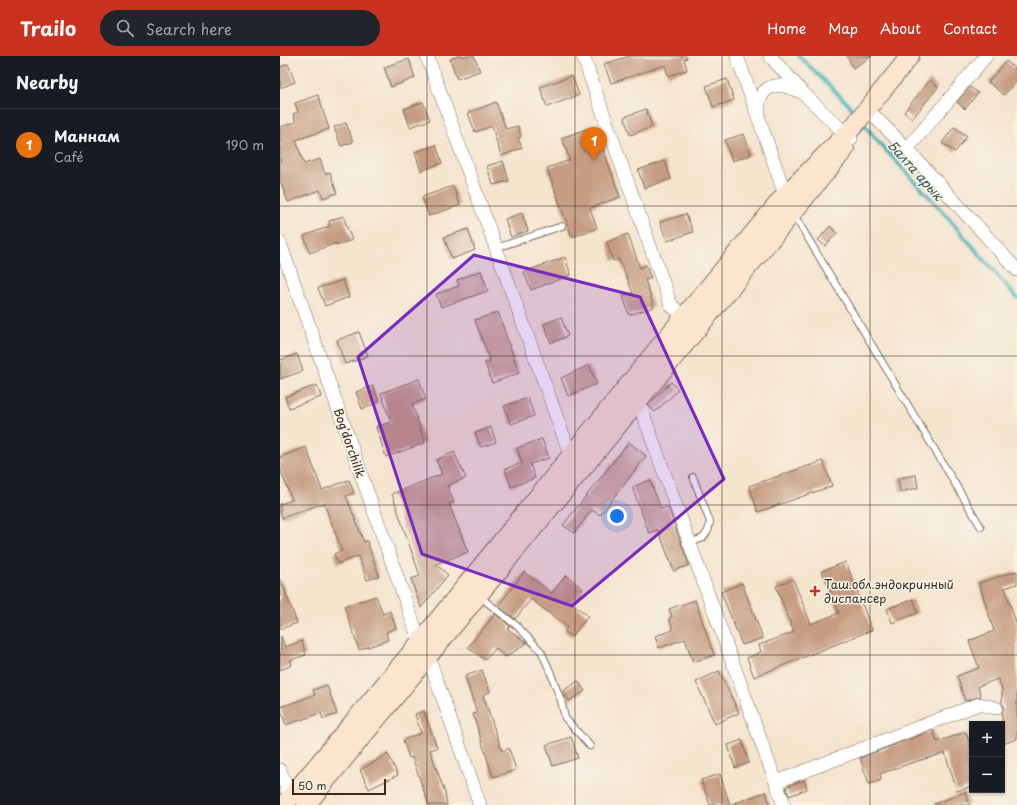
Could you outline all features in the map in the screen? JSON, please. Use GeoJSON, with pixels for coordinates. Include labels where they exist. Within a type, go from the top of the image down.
{"type":"FeatureCollection","features":[{"type":"Feature","properties":{"kind":"main road"},"geometry":{"type":"LineString","coordinates":[[287,801],[424,649],[478,595],[793,213],[910,56]]}},
{"type":"Feature","properties":{"kind":"main road"},"geometry":{"type":"LineString","coordinates":[[868,112],[920,56]]}},
{"type":"Feature","properties":{"kind":"main road"},"geometry":{"type":"LineString","coordinates":[[306,805],[571,456],[784,196],[852,133]]}},
{"type":"Feature","properties":{"kind":"street"},"geometry":{"type":"LineString","coordinates":[[427,56],[571,456]]}},
{"type":"Feature","properties":{"kind":"street"},"geometry":{"type":"LineString","coordinates":[[583,56],[671,305],[684,317]]}},
{"type":"Feature","properties":{"kind":"street"},"geometry":{"type":"LineString","coordinates":[[737,56],[784,196],[793,213]]}},
{"type":"Feature","properties":{"kind":"street"},"geometry":{"type":"LineString","coordinates":[[770,56],[804,93],[852,133]]}},
{"type":"Feature","properties":{"kind":"street"},"geometry":{"type":"LineString","coordinates":[[907,149],[986,56]]}},
{"type":"Feature","properties":{"kind":"street"},"geometry":{"type":"LineString","coordinates":[[759,120],[759,101],[762,94],[768,88],[776,85],[785,86],[804,93]]}},
{"type":"Feature","properties":{"kind":"street"},"geometry":{"type":"LineString","coordinates":[[868,112],[907,149],[1017,270]]}},
{"type":"Feature","properties":{"kind":"street","name":"Bog'dorchilik"},"geometry":{"type":"LineString","coordinates":[[280,243],[480,805]]}},
{"type":"Feature","properties":{"kind":"street"},"geometry":{"type":"LineString","coordinates":[[638,400],[784,805]]}},
{"type":"Feature","properties":{"kind":"street"},"geometry":{"type":"LineString","coordinates":[[776,782],[979,704],[996,708]]}},
{"type":"Feature","properties":{"kind":"street"},"geometry":{"type":"LineString","coordinates":[[280,770],[287,801]]}},
{"type":"Feature","properties":{"kind":"lane"},"geometry":{"type":"LineString","coordinates":[[793,213],[981,527]]}},
{"type":"Feature","properties":{"kind":"lane"},"geometry":{"type":"LineString","coordinates":[[496,248],[562,226]]}},
{"type":"Feature","properties":{"kind":"lane"},"geometry":{"type":"LineString","coordinates":[[690,543],[703,538],[708,531],[710,522],[693,477]]}},
{"type":"Feature","properties":{"kind":"lane"},"geometry":{"type":"LineString","coordinates":[[478,595],[517,626],[541,651],[561,701],[565,718],[590,746]]}},
{"type":"Feature","properties":{"kind":"highlighted area"},"geometry":{"type":"Polygon","coordinates":[[[474,255],[640,297],[724,479],[572,606],[422,554],[358,357],[474,255]]]}},
{"type":"Feature","properties":{"kind":"building"},"geometry":{"type":"Polygon","coordinates":[[[459,56],[474,56],[480,71],[457,79],[450,59],[459,56]]]}},
{"type":"Feature","properties":{"kind":"building"},"geometry":{"type":"Polygon","coordinates":[[[630,56],[686,56],[687,58],[684,59],[687,70],[668,76],[665,65],[611,83],[604,64],[630,56]]]}},
{"type":"Feature","properties":{"kind":"building"},"geometry":{"type":"Polygon","coordinates":[[[847,56],[872,56],[853,68],[847,56]]]}},
{"type":"Feature","properties":{"kind":"building"},"geometry":{"type":"Polygon","coordinates":[[[409,59],[415,78],[391,87],[384,67],[409,59]]]}},
{"type":"Feature","properties":{"kind":"building"},"geometry":{"type":"Polygon","coordinates":[[[1006,61],[1017,70],[1017,80],[1004,95],[988,82],[1006,61]]]}},
{"type":"Feature","properties":{"kind":"building"},"geometry":{"type":"Polygon","coordinates":[[[288,64],[295,82],[280,88],[280,67],[288,64]]]}},
{"type":"Feature","properties":{"kind":"building"},"geometry":{"type":"Polygon","coordinates":[[[572,76],[579,95],[547,107],[540,87],[572,76]]]}},
{"type":"Feature","properties":{"kind":"building"},"geometry":{"type":"Polygon","coordinates":[[[727,79],[734,100],[713,107],[706,86],[727,79]]]}},
{"type":"Feature","properties":{"kind":"building"},"geometry":{"type":"Polygon","coordinates":[[[930,80],[938,87],[912,119],[904,112],[930,80]]]}},
{"type":"Feature","properties":{"kind":"building"},"geometry":{"type":"Polygon","coordinates":[[[970,87],[978,93],[965,109],[957,102],[970,87]]]}},
{"type":"Feature","properties":{"kind":"building"},"geometry":{"type":"Polygon","coordinates":[[[318,95],[329,129],[296,140],[304,164],[320,159],[325,174],[330,172],[337,193],[323,198],[320,190],[288,202],[280,180],[280,127],[296,122],[293,114],[298,112],[295,103],[318,95]]]}},
{"type":"Feature","properties":{"kind":"building"},"geometry":{"type":"Polygon","coordinates":[[[423,102],[430,120],[410,127],[404,109],[423,102]]]}},
{"type":"Feature","properties":{"kind":"building"},"geometry":{"type":"Polygon","coordinates":[[[496,102],[506,129],[518,126],[521,137],[518,138],[522,148],[501,156],[492,126],[475,132],[468,113],[496,102]]]}},
{"type":"Feature","properties":{"kind":"building"},"geometry":{"type":"Polygon","coordinates":[[[646,109],[652,127],[630,135],[624,117],[646,109]]]}},
{"type":"Feature","properties":{"kind":"building"},"geometry":{"type":"Polygon","coordinates":[[[346,123],[353,142],[341,146],[334,127],[346,123]]]}},
{"type":"Feature","properties":{"kind":"building"},"geometry":{"type":"Polygon","coordinates":[[[954,127],[967,136],[955,152],[942,143],[954,127]]]}},
{"type":"Feature","properties":{"kind":"building"},"geometry":{"type":"Polygon","coordinates":[[[589,128],[597,150],[603,148],[620,197],[590,208],[597,228],[572,237],[547,168],[570,160],[562,138],[589,128]]]}},
{"type":"Feature","properties":{"kind":"building"},"geometry":{"type":"Polygon","coordinates":[[[744,134],[751,155],[732,161],[725,140],[744,134]]]}},
{"type":"Feature","properties":{"kind":"building"},"geometry":{"type":"Polygon","coordinates":[[[436,145],[442,163],[421,171],[415,152],[436,145]]]}},
{"type":"Feature","properties":{"kind":"building"},"geometry":{"type":"Polygon","coordinates":[[[503,161],[509,181],[493,185],[487,166],[503,161]]]}},
{"type":"Feature","properties":{"kind":"building"},"geometry":{"type":"Polygon","coordinates":[[[665,161],[671,179],[644,188],[638,170],[665,161]]]}},
{"type":"Feature","properties":{"kind":"building"},"geometry":{"type":"Polygon","coordinates":[[[453,186],[460,205],[429,216],[422,197],[453,186]]]}},
{"type":"Feature","properties":{"kind":"building"},"geometry":{"type":"Polygon","coordinates":[[[522,213],[528,231],[511,237],[505,219],[522,213]]]}},
{"type":"Feature","properties":{"kind":"building"},"geometry":{"type":"Polygon","coordinates":[[[686,214],[693,232],[667,241],[660,222],[686,214]]]}},
{"type":"Feature","properties":{"kind":"building"},"geometry":{"type":"Polygon","coordinates":[[[343,216],[352,240],[337,245],[336,243],[310,253],[304,236],[330,226],[329,221],[343,216]]]}},
{"type":"Feature","properties":{"kind":"building"},"geometry":{"type":"Polygon","coordinates":[[[830,226],[837,233],[825,246],[818,240],[830,226]]]}},
{"type":"Feature","properties":{"kind":"building"},"geometry":{"type":"Polygon","coordinates":[[[468,229],[475,250],[452,259],[444,237],[468,229]]]}},
{"type":"Feature","properties":{"kind":"building"},"geometry":{"type":"Polygon","coordinates":[[[628,234],[640,268],[646,265],[651,278],[645,280],[654,307],[629,315],[623,296],[633,293],[619,259],[613,261],[607,242],[628,234]]]}},
{"type":"Feature","properties":{"kind":"building"},"geometry":{"type":"Polygon","coordinates":[[[565,257],[571,275],[531,290],[524,272],[565,257]]]}},
{"type":"Feature","properties":{"kind":"building"},"geometry":{"type":"Polygon","coordinates":[[[481,271],[488,291],[441,307],[436,294],[459,286],[457,280],[481,271]]]}},
{"type":"Feature","properties":{"kind":"building"},"geometry":{"type":"Polygon","coordinates":[[[343,280],[349,297],[325,306],[318,288],[343,280]]]}},
{"type":"Feature","properties":{"kind":"building"},"geometry":{"type":"Polygon","coordinates":[[[498,312],[519,373],[492,383],[485,363],[490,361],[475,320],[498,312]]]}},
{"type":"Feature","properties":{"kind":"building"},"geometry":{"type":"Polygon","coordinates":[[[561,317],[568,336],[551,343],[544,324],[561,317]]]}},
{"type":"Feature","properties":{"kind":"building"},"geometry":{"type":"Polygon","coordinates":[[[359,332],[368,356],[345,364],[337,340],[359,332]]]}},
{"type":"Feature","properties":{"kind":"building"},"geometry":{"type":"Polygon","coordinates":[[[297,354],[303,371],[280,379],[280,360],[297,354]]]}},
{"type":"Feature","properties":{"kind":"building"},"geometry":{"type":"Polygon","coordinates":[[[589,365],[597,384],[568,396],[561,378],[589,365]]]}},
{"type":"Feature","properties":{"kind":"building"},"geometry":{"type":"Polygon","coordinates":[[[419,379],[426,399],[412,404],[425,443],[386,457],[376,427],[391,422],[381,393],[419,379]]]}},
{"type":"Feature","properties":{"kind":"building"},"geometry":{"type":"Polygon","coordinates":[[[671,382],[678,390],[655,412],[648,405],[671,382]]]}},
{"type":"Feature","properties":{"kind":"building"},"geometry":{"type":"Polygon","coordinates":[[[317,385],[321,397],[289,408],[285,397],[317,385]]]}},
{"type":"Feature","properties":{"kind":"building"},"geometry":{"type":"Polygon","coordinates":[[[373,386],[379,402],[362,409],[356,392],[373,386]]]}},
{"type":"Feature","properties":{"kind":"building"},"geometry":{"type":"Polygon","coordinates":[[[528,398],[534,416],[511,424],[504,406],[528,398]]]}},
{"type":"Feature","properties":{"kind":"building"},"geometry":{"type":"Polygon","coordinates":[[[491,427],[496,442],[481,447],[475,433],[491,427]]]}},
{"type":"Feature","properties":{"kind":"building"},"geometry":{"type":"Polygon","coordinates":[[[542,439],[549,458],[530,464],[535,478],[511,487],[505,469],[522,463],[517,448],[542,439]]]}},
{"type":"Feature","properties":{"kind":"building"},"geometry":{"type":"Polygon","coordinates":[[[629,442],[646,456],[600,515],[592,510],[574,533],[563,525],[629,442]]]}},
{"type":"Feature","properties":{"kind":"building"},"geometry":{"type":"Polygon","coordinates":[[[306,447],[322,490],[349,480],[354,493],[346,496],[364,542],[367,541],[379,576],[367,580],[358,556],[338,564],[334,554],[342,551],[324,503],[282,518],[280,504],[292,500],[280,469],[280,457],[306,447]]]}},
{"type":"Feature","properties":{"kind":"building"},"geometry":{"type":"Polygon","coordinates":[[[454,452],[466,478],[447,486],[454,502],[449,504],[468,552],[436,564],[448,575],[421,608],[411,579],[420,576],[392,494],[442,474],[436,460],[454,452]]]}},
{"type":"Feature","properties":{"kind":"building"},"geometry":{"type":"Polygon","coordinates":[[[823,461],[832,486],[758,512],[749,486],[823,461]]]}},
{"type":"Feature","properties":{"kind":"building"},"geometry":{"type":"Polygon","coordinates":[[[916,475],[918,488],[900,492],[898,478],[916,475]]]}},
{"type":"Feature","properties":{"kind":"building"},"geometry":{"type":"Polygon","coordinates":[[[650,480],[661,509],[668,507],[689,565],[674,571],[658,530],[649,533],[632,487],[650,480]]]}},
{"type":"Feature","properties":{"kind":"building"},"geometry":{"type":"Polygon","coordinates":[[[846,562],[872,630],[754,677],[747,658],[761,652],[759,645],[794,632],[776,586],[793,579],[811,624],[839,613],[822,571],[846,562]]]}},
{"type":"Feature","properties":{"kind":"building"},"geometry":{"type":"Polygon","coordinates":[[[1017,571],[1017,584],[1005,588],[1017,626],[1017,739],[1005,743],[1005,721],[1002,721],[1004,706],[1002,703],[1002,689],[998,679],[978,686],[981,696],[965,701],[957,676],[979,668],[969,641],[994,631],[979,583],[1017,571]]]}},
{"type":"Feature","properties":{"kind":"building"},"geometry":{"type":"Polygon","coordinates":[[[524,572],[552,593],[566,575],[583,589],[572,603],[588,616],[572,637],[564,631],[567,627],[531,599],[515,619],[498,606],[524,572]]]}},
{"type":"Feature","properties":{"kind":"building"},"geometry":{"type":"Polygon","coordinates":[[[280,580],[297,623],[280,629],[280,580]]]}},
{"type":"Feature","properties":{"kind":"building"},"geometry":{"type":"Polygon","coordinates":[[[742,583],[763,638],[742,645],[721,592],[742,583]]]}},
{"type":"Feature","properties":{"kind":"building"},"geometry":{"type":"Polygon","coordinates":[[[376,596],[383,614],[390,611],[396,628],[386,632],[388,640],[359,650],[344,606],[376,596]]]}},
{"type":"Feature","properties":{"kind":"building"},"geometry":{"type":"Polygon","coordinates":[[[913,599],[918,613],[892,623],[887,609],[913,599]]]}},
{"type":"Feature","properties":{"kind":"building"},"geometry":{"type":"Polygon","coordinates":[[[695,600],[714,655],[693,662],[685,639],[659,648],[655,636],[673,630],[669,618],[672,617],[669,609],[695,600]]]}},
{"type":"Feature","properties":{"kind":"building"},"geometry":{"type":"Polygon","coordinates":[[[495,614],[510,626],[508,629],[527,643],[506,657],[496,648],[485,660],[468,647],[495,614]]]}},
{"type":"Feature","properties":{"kind":"building"},"geometry":{"type":"Polygon","coordinates":[[[281,636],[285,647],[302,641],[306,655],[290,660],[292,665],[280,670],[281,636]]]}},
{"type":"Feature","properties":{"kind":"building"},"geometry":{"type":"Polygon","coordinates":[[[482,670],[490,692],[483,695],[502,751],[509,748],[516,770],[493,777],[473,714],[477,713],[465,676],[482,670]]]}},
{"type":"Feature","properties":{"kind":"building"},"geometry":{"type":"Polygon","coordinates":[[[719,671],[739,713],[715,724],[696,682],[719,671]]]}},
{"type":"Feature","properties":{"kind":"building"},"geometry":{"type":"Polygon","coordinates":[[[578,681],[585,691],[569,701],[563,691],[578,681]]]}},
{"type":"Feature","properties":{"kind":"building"},"geometry":{"type":"Polygon","coordinates":[[[327,685],[337,714],[323,719],[321,713],[286,725],[280,707],[315,695],[313,690],[327,685]]]}},
{"type":"Feature","properties":{"kind":"building"},"geometry":{"type":"Polygon","coordinates":[[[424,711],[437,748],[430,750],[445,793],[447,805],[429,805],[412,757],[409,758],[403,740],[421,733],[415,714],[424,711]]]}},
{"type":"Feature","properties":{"kind":"building"},"geometry":{"type":"Polygon","coordinates":[[[933,730],[937,742],[966,732],[969,742],[969,787],[957,791],[945,753],[880,774],[881,780],[869,784],[860,758],[933,730]]]}},
{"type":"Feature","properties":{"kind":"building"},"geometry":{"type":"Polygon","coordinates":[[[571,737],[578,758],[553,766],[546,745],[571,737]]]}},
{"type":"Feature","properties":{"kind":"building"},"geometry":{"type":"Polygon","coordinates":[[[742,740],[749,763],[735,768],[728,745],[742,740]]]}},
{"type":"Feature","properties":{"kind":"building"},"geometry":{"type":"Polygon","coordinates":[[[388,754],[398,775],[369,789],[360,770],[388,754]]]}},
{"type":"Feature","properties":{"kind":"building"},"geometry":{"type":"Polygon","coordinates":[[[720,774],[730,805],[710,805],[701,780],[720,774]]]}},
{"type":"Feature","properties":{"kind":"building"},"geometry":{"type":"Polygon","coordinates":[[[804,780],[807,789],[789,796],[786,787],[804,780]]]}},
{"type":"Feature","properties":{"kind":"building"},"geometry":{"type":"Polygon","coordinates":[[[766,792],[770,805],[732,805],[732,804],[766,792]]]}},
{"type":"Feature","properties":{"kind":"building"},"geometry":{"type":"Polygon","coordinates":[[[965,792],[970,805],[934,805],[934,804],[965,792]]]}},
{"type":"Feature","properties":{"kind":"waterway","name":"Балта арык"},"geometry":{"type":"LineString","coordinates":[[799,56],[848,104],[856,114]]}},
{"type":"Feature","properties":{"kind":"waterway","name":"Балта арык"},"geometry":{"type":"LineString","coordinates":[[863,123],[880,144],[943,212],[1017,298]]}},
{"type":"Feature","properties":{"kind":"place","name":"Маннам"},"geometry":{"type":"Point","coordinates":[594,160]}},
{"type":"Feature","properties":{"kind":"place","name":"Таш.обл.эндокринный диспансер"},"geometry":{"type":"Point","coordinates":[815,591]}}]}
